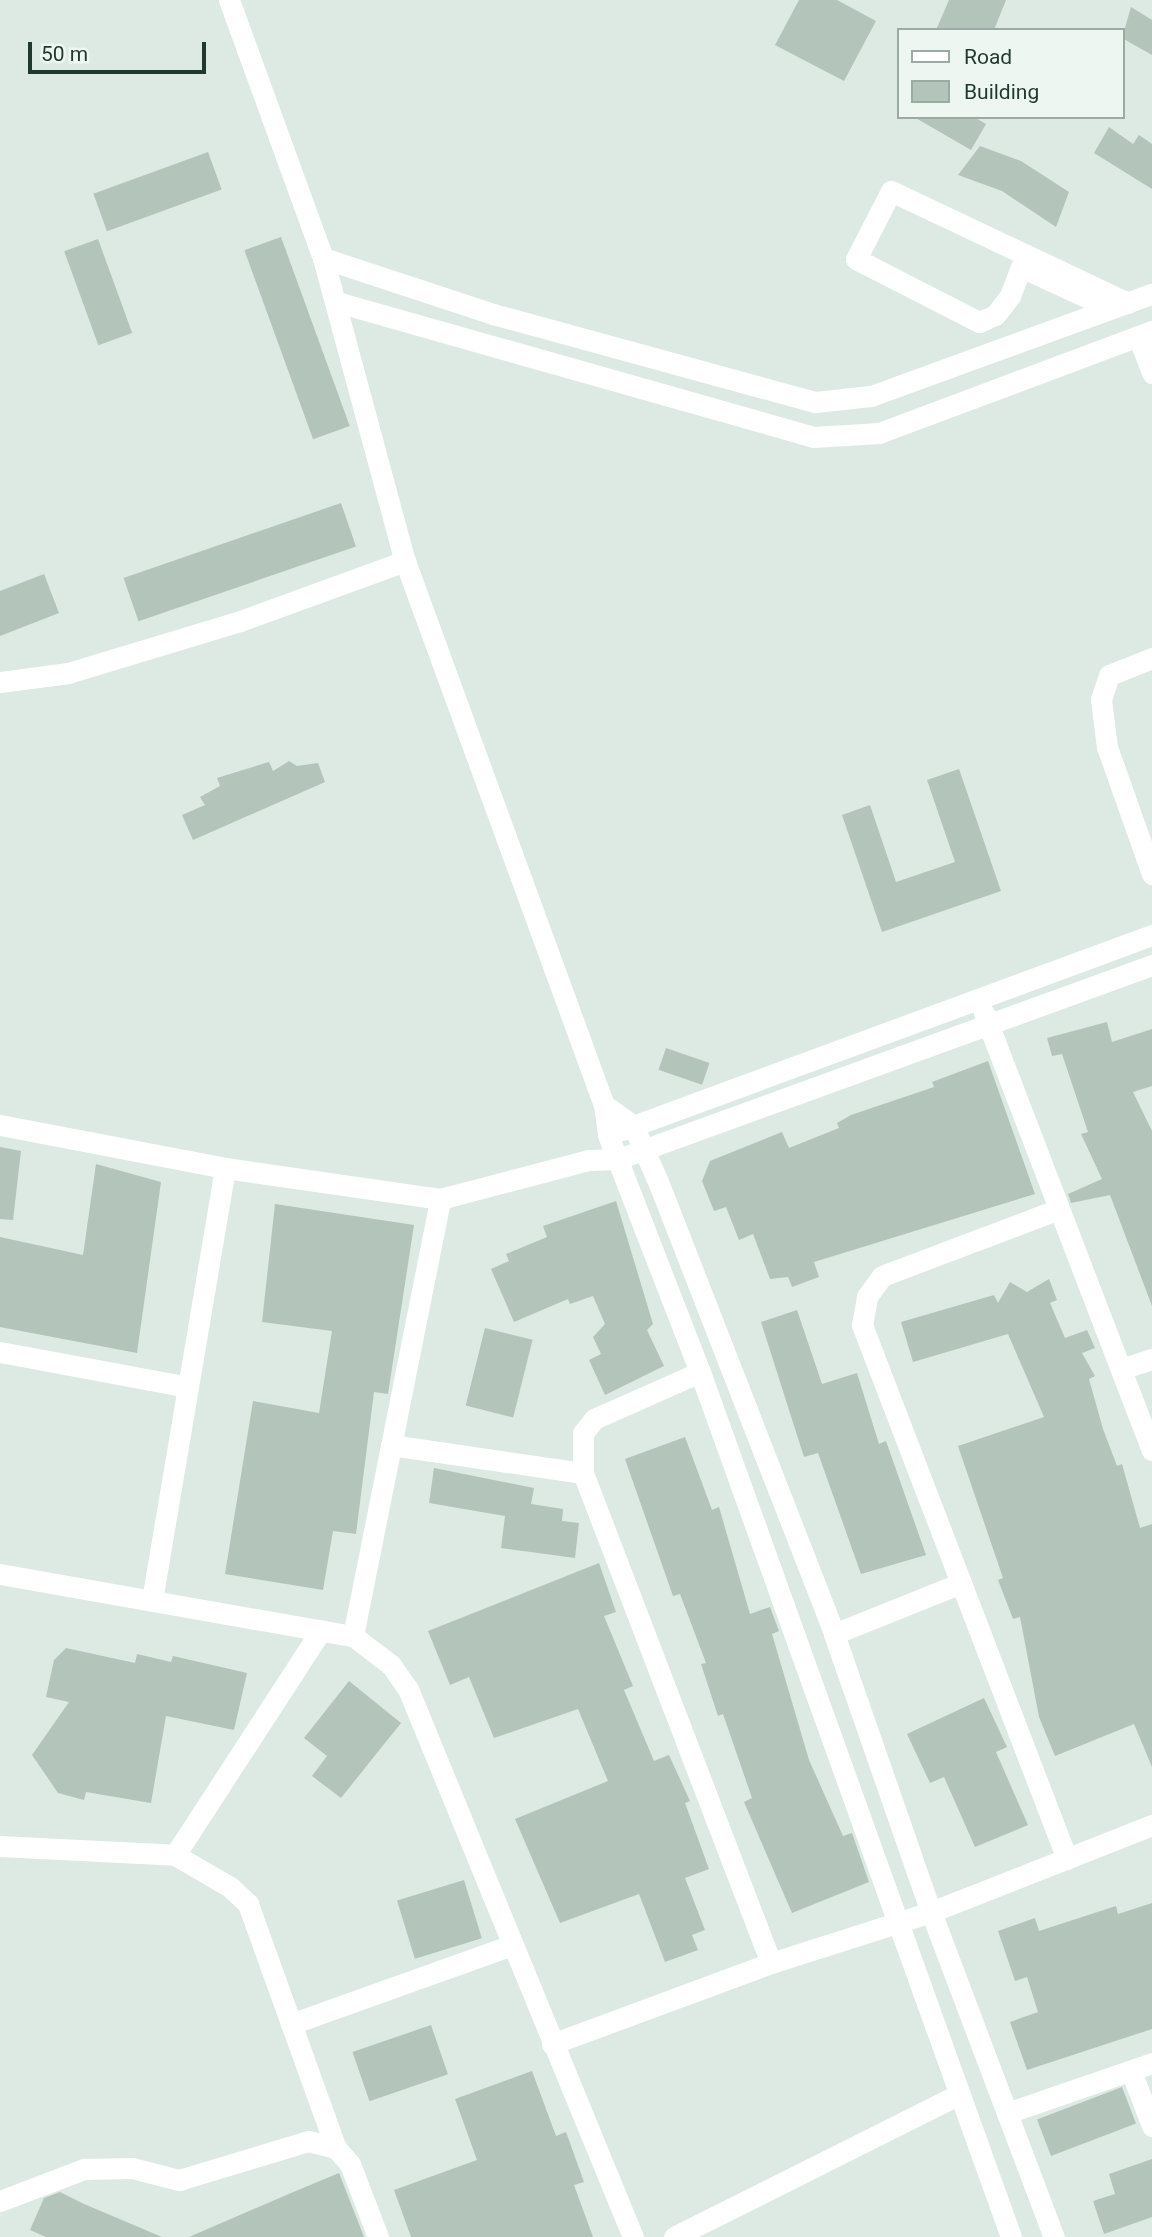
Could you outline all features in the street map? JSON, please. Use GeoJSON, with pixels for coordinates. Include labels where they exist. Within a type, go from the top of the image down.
{"type":"FeatureCollection","features":[{"type":"Feature","properties":{"kind":"street"},"geometry":{"type":"LineString","coordinates":[[229,0],[337,302],[405,561],[604,1105],[608,1135],[700,1372],[1011,2237]]}},
{"type":"Feature","properties":{"kind":"street"},"geometry":{"type":"LineString","coordinates":[[891,191],[1119,305],[1021,267],[1010,296],[995,315],[979,322],[856,259],[891,191]]}},
{"type":"Feature","properties":{"kind":"street"},"geometry":{"type":"LineString","coordinates":[[323,258],[494,314],[796,401],[871,396],[1152,294]]}},
{"type":"Feature","properties":{"kind":"street"},"geometry":{"type":"LineString","coordinates":[[337,302],[813,437],[879,433],[1145,333],[1152,373]]}},
{"type":"Feature","properties":{"kind":"street"},"geometry":{"type":"LineString","coordinates":[[1089,317],[1101,348]]}},
{"type":"Feature","properties":{"kind":"street"},"geometry":{"type":"LineString","coordinates":[[0,682],[68,673],[240,621],[405,561]]}},
{"type":"Feature","properties":{"kind":"street"},"geometry":{"type":"LineString","coordinates":[[1152,658],[1108,675],[1101,700],[1107,747],[1152,874]]}},
{"type":"Feature","properties":{"kind":"street"},"geometry":{"type":"LineString","coordinates":[[589,1160],[608,1135],[633,1125],[979,1001],[1152,935]]}},
{"type":"Feature","properties":{"kind":"street"},"geometry":{"type":"LineString","coordinates":[[0,1125],[225,1168],[440,1199],[589,1160],[618,1159],[643,1147],[1152,965]]}},
{"type":"Feature","properties":{"kind":"street"},"geometry":{"type":"LineString","coordinates":[[979,1001],[1152,1450]]}},
{"type":"Feature","properties":{"kind":"street"},"geometry":{"type":"LineString","coordinates":[[604,1105],[633,1125],[643,1147],[834,1634],[931,1912],[1054,2237]]}},
{"type":"Feature","properties":{"kind":"street"},"geometry":{"type":"LineString","coordinates":[[152,1600],[225,1168]]}},
{"type":"Feature","properties":{"kind":"street"},"geometry":{"type":"LineString","coordinates":[[353,1636],[440,1199]]}},
{"type":"Feature","properties":{"kind":"street"},"geometry":{"type":"LineString","coordinates":[[1059,1209],[904,1263],[882,1276],[867,1297],[862,1325],[1067,1859]]}},
{"type":"Feature","properties":{"kind":"street"},"geometry":{"type":"LineString","coordinates":[[0,1352],[188,1387]]}},
{"type":"Feature","properties":{"kind":"street"},"geometry":{"type":"LineString","coordinates":[[1121,1368],[1152,1359]]}},
{"type":"Feature","properties":{"kind":"street"},"geometry":{"type":"LineString","coordinates":[[700,1372],[593,1419],[583,1433],[583,1473],[771,1963]]}},
{"type":"Feature","properties":{"kind":"street"},"geometry":{"type":"LineString","coordinates":[[391,1445],[583,1473]]}},
{"type":"Feature","properties":{"kind":"street"},"geometry":{"type":"LineString","coordinates":[[0,1574],[353,1636],[391,1665],[408,1689],[633,2237]]}},
{"type":"Feature","properties":{"kind":"street"},"geometry":{"type":"LineString","coordinates":[[834,1634],[961,1583]]}},
{"type":"Feature","properties":{"kind":"street"},"geometry":{"type":"LineString","coordinates":[[174,1855],[321,1630]]}},
{"type":"Feature","properties":{"kind":"street"},"geometry":{"type":"LineString","coordinates":[[552,2044],[771,1963],[931,1912],[1152,1825]]}},
{"type":"Feature","properties":{"kind":"street"},"geometry":{"type":"LineString","coordinates":[[0,1846],[174,1855],[230,1887],[247,1904],[335,2148],[350,2164],[378,2237]]}},
{"type":"Feature","properties":{"kind":"street"},"geometry":{"type":"LineString","coordinates":[[291,2024],[512,1945]]}},
{"type":"Feature","properties":{"kind":"street"},"geometry":{"type":"LineString","coordinates":[[1007,2113],[1152,2063]]}},
{"type":"Feature","properties":{"kind":"street"},"geometry":{"type":"LineString","coordinates":[[1131,2071],[1152,2126]]}},
{"type":"Feature","properties":{"kind":"street"},"geometry":{"type":"LineString","coordinates":[[674,2237],[959,2094]]}},
{"type":"Feature","properties":{"kind":"street"},"geometry":{"type":"LineString","coordinates":[[0,2201],[84,2169],[132,2168],[179,2180],[308,2141],[335,2148]]}},
{"type":"Feature","properties":{"kind":"building"},"geometry":{"type":"Polygon","coordinates":[[[799,0],[837,0],[876,21],[844,81],[775,45],[799,0]]]}},
{"type":"Feature","properties":{"kind":"building"},"geometry":{"type":"Polygon","coordinates":[[[949,0],[1006,0],[995,28],[937,28],[949,0]]]}},
{"type":"Feature","properties":{"kind":"building"},"geometry":{"type":"Polygon","coordinates":[[[1131,7],[1152,20],[1152,55],[1124,39],[1131,7]]]}},
{"type":"Feature","properties":{"kind":"building"},"geometry":{"type":"Polygon","coordinates":[[[917,119],[977,119],[986,124],[971,150],[917,119]]]}},
{"type":"Feature","properties":{"kind":"building"},"geometry":{"type":"Polygon","coordinates":[[[1109,127],[1133,144],[1139,135],[1152,144],[1152,189],[1094,153],[1109,127]]]}},
{"type":"Feature","properties":{"kind":"building"},"geometry":{"type":"Polygon","coordinates":[[[980,146],[1021,161],[1069,192],[1056,227],[1002,191],[958,175],[980,146]]]}},
{"type":"Feature","properties":{"kind":"building"},"geometry":{"type":"Polygon","coordinates":[[[208,152],[222,190],[107,231],[93,194],[208,152]]]}},
{"type":"Feature","properties":{"kind":"building"},"geometry":{"type":"Polygon","coordinates":[[[281,237],[350,426],[313,439],[244,250],[281,237]]]}},
{"type":"Feature","properties":{"kind":"building"},"geometry":{"type":"Polygon","coordinates":[[[98,239],[132,333],[98,345],[64,251],[98,239]]]}},
{"type":"Feature","properties":{"kind":"building"},"geometry":{"type":"Polygon","coordinates":[[[341,503],[356,546],[139,621],[124,578],[341,503]]]}},
{"type":"Feature","properties":{"kind":"building"},"geometry":{"type":"Polygon","coordinates":[[[44,574],[59,613],[0,636],[0,591],[44,574]]]}},
{"type":"Feature","properties":{"kind":"building"},"geometry":{"type":"Polygon","coordinates":[[[289,761],[297,766],[318,763],[325,782],[193,840],[182,815],[205,805],[200,797],[220,786],[217,778],[269,762],[273,771],[289,761]]]}},
{"type":"Feature","properties":{"kind":"building"},"geometry":{"type":"Polygon","coordinates":[[[959,769],[1001,891],[882,932],[842,815],[870,805],[896,882],[955,862],[927,780],[959,769]]]}},
{"type":"Feature","properties":{"kind":"building"},"geometry":{"type":"Polygon","coordinates":[[[1107,1022],[1112,1042],[1152,1029],[1152,1086],[1133,1092],[1152,1131],[1152,1306],[1110,1195],[1071,1203],[1068,1194],[1102,1179],[1081,1134],[1088,1132],[1062,1054],[1052,1056],[1047,1038],[1107,1022]]]}},
{"type":"Feature","properties":{"kind":"building"},"geometry":{"type":"Polygon","coordinates":[[[666,1048],[709,1063],[702,1085],[659,1070],[666,1048]]]}},
{"type":"Feature","properties":{"kind":"building"},"geometry":{"type":"Polygon","coordinates":[[[988,1061],[1035,1194],[814,1262],[819,1277],[792,1287],[788,1277],[770,1279],[753,1234],[739,1240],[726,1207],[714,1211],[702,1181],[710,1161],[782,1132],[789,1148],[839,1128],[837,1123],[851,1115],[934,1087],[932,1082],[988,1061]]]}},
{"type":"Feature","properties":{"kind":"building"},"geometry":{"type":"Polygon","coordinates":[[[0,1147],[21,1151],[13,1220],[0,1219],[0,1147]]]}},
{"type":"Feature","properties":{"kind":"building"},"geometry":{"type":"Polygon","coordinates":[[[96,1164],[161,1182],[137,1353],[0,1327],[0,1237],[83,1255],[96,1164]]]}},
{"type":"Feature","properties":{"kind":"building"},"geometry":{"type":"Polygon","coordinates":[[[616,1201],[653,1324],[647,1330],[664,1366],[605,1395],[589,1360],[601,1354],[593,1337],[605,1324],[593,1296],[570,1304],[568,1299],[514,1322],[491,1269],[509,1261],[506,1254],[547,1237],[543,1226],[616,1201]]]}},
{"type":"Feature","properties":{"kind":"building"},"geometry":{"type":"Polygon","coordinates":[[[275,1204],[414,1225],[388,1394],[374,1392],[356,1534],[333,1531],[323,1590],[225,1574],[253,1401],[319,1413],[332,1331],[262,1322],[275,1204]]]}},
{"type":"Feature","properties":{"kind":"building"},"geometry":{"type":"Polygon","coordinates":[[[1049,1279],[1057,1300],[1050,1303],[1065,1338],[1087,1330],[1095,1348],[1082,1353],[1095,1376],[1089,1379],[1103,1429],[1117,1466],[1122,1464],[1140,1528],[1152,1524],[1152,1767],[1134,1724],[1055,1756],[1039,1717],[1020,1617],[1013,1619],[998,1580],[1003,1578],[958,1446],[1044,1417],[1008,1334],[913,1362],[901,1322],[994,1295],[998,1303],[1010,1282],[1027,1292],[1049,1279]]]}},
{"type":"Feature","properties":{"kind":"building"},"geometry":{"type":"Polygon","coordinates":[[[797,1310],[822,1384],[857,1373],[879,1444],[886,1441],[926,1555],[861,1574],[818,1453],[804,1457],[761,1322],[797,1310]]]}},
{"type":"Feature","properties":{"kind":"building"},"geometry":{"type":"Polygon","coordinates":[[[485,1328],[533,1340],[513,1417],[466,1406],[485,1328]]]}},
{"type":"Feature","properties":{"kind":"building"},"geometry":{"type":"Polygon","coordinates":[[[685,1437],[712,1510],[719,1507],[750,1614],[770,1607],[779,1631],[772,1634],[809,1760],[843,1836],[852,1833],[869,1882],[792,1913],[744,1802],[752,1798],[723,1714],[718,1716],[701,1664],[706,1663],[680,1594],[673,1596],[625,1459],[685,1437]]]}},
{"type":"Feature","properties":{"kind":"building"},"geometry":{"type":"Polygon","coordinates":[[[434,1468],[534,1488],[531,1504],[563,1509],[562,1521],[579,1523],[575,1558],[501,1548],[505,1516],[429,1503],[434,1468]]]}},
{"type":"Feature","properties":{"kind":"building"},"geometry":{"type":"Polygon","coordinates":[[[599,1563],[616,1612],[604,1616],[633,1686],[624,1690],[654,1761],[669,1755],[690,1801],[685,1803],[709,1869],[685,1878],[705,1930],[692,1935],[698,1950],[665,1962],[639,1894],[560,1923],[515,1819],[608,1781],[578,1709],[494,1738],[469,1677],[450,1685],[428,1631],[599,1563]]]}},
{"type":"Feature","properties":{"kind":"building"},"geometry":{"type":"Polygon","coordinates":[[[66,1648],[135,1663],[137,1654],[171,1662],[173,1656],[247,1673],[234,1730],[166,1716],[151,1803],[86,1792],[84,1800],[58,1793],[32,1755],[69,1702],[46,1697],[54,1660],[66,1648]]]}},
{"type":"Feature","properties":{"kind":"building"},"geometry":{"type":"Polygon","coordinates":[[[349,1681],[401,1723],[341,1798],[312,1776],[327,1756],[304,1738],[349,1681]]]}},
{"type":"Feature","properties":{"kind":"building"},"geometry":{"type":"Polygon","coordinates":[[[984,1698],[1007,1747],[996,1752],[1028,1825],[975,1847],[944,1777],[930,1783],[907,1734],[984,1698]]]}},
{"type":"Feature","properties":{"kind":"building"},"geometry":{"type":"Polygon","coordinates":[[[464,1880],[482,1938],[415,1959],[397,1900],[464,1880]]]}},
{"type":"Feature","properties":{"kind":"building"},"geometry":{"type":"Polygon","coordinates":[[[1152,1903],[1152,2029],[1027,2070],[1010,2022],[1038,2012],[1027,1977],[1015,1981],[998,1931],[1035,1918],[1039,1931],[1116,1906],[1118,1914],[1152,1903]]]}},
{"type":"Feature","properties":{"kind":"building"},"geometry":{"type":"Polygon","coordinates":[[[431,2025],[448,2074],[369,2101],[353,2052],[431,2025]]]}},
{"type":"Feature","properties":{"kind":"building"},"geometry":{"type":"Polygon","coordinates":[[[532,2071],[556,2136],[566,2132],[584,2182],[574,2185],[593,2237],[411,2237],[394,2190],[477,2160],[455,2099],[532,2071]]]}},
{"type":"Feature","properties":{"kind":"building"},"geometry":{"type":"Polygon","coordinates":[[[1122,2087],[1136,2123],[1051,2156],[1037,2120],[1122,2087]]]}},
{"type":"Feature","properties":{"kind":"building"},"geometry":{"type":"Polygon","coordinates":[[[1152,2159],[1152,2217],[1104,2234],[1093,2201],[1115,2194],[1109,2174],[1152,2159]]]}},
{"type":"Feature","properties":{"kind":"building"},"geometry":{"type":"Polygon","coordinates":[[[339,2173],[364,2237],[189,2237],[291,2193],[339,2173]]]}},
{"type":"Feature","properties":{"kind":"building"},"geometry":{"type":"Polygon","coordinates":[[[60,2192],[162,2237],[46,2237],[30,2230],[44,2198],[60,2192]]]}}]}
